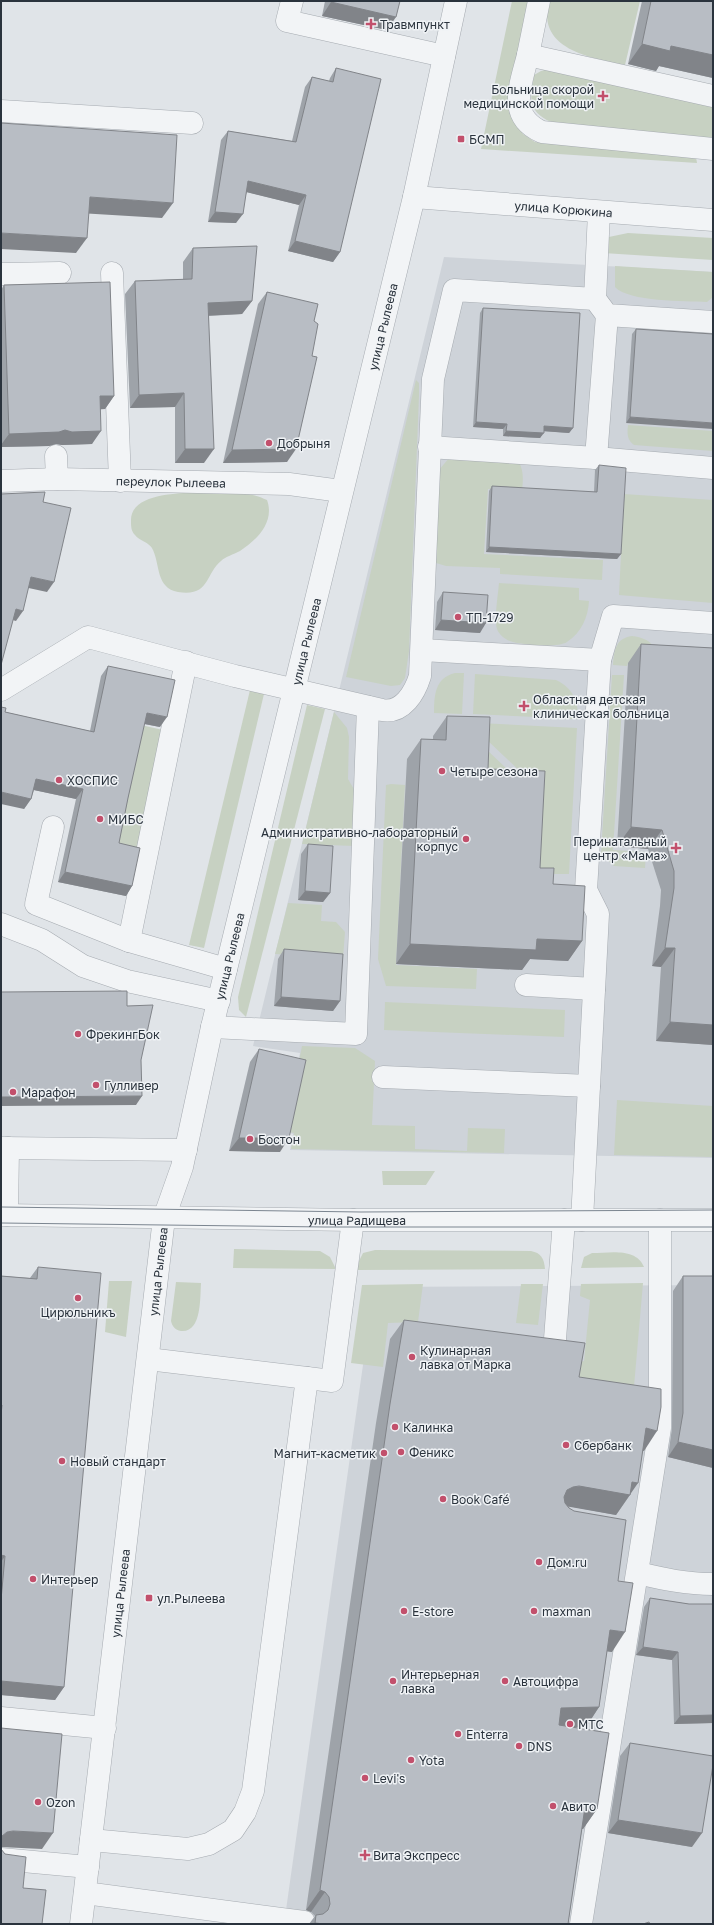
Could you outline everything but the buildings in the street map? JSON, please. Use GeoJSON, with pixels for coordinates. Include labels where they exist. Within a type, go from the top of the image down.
{"type":"FeatureCollection","features":[{"type":"Feature","properties":{"kind":"street"},"geometry":{"type":"LineString","coordinates":[[292,1],[287,21],[444,56]]}},
{"type":"Feature","properties":{"kind":"street","name":"улица Рылеева"},"geometry":{"type":"LineString","coordinates":[[81,1924],[164,1218],[182,1167],[226,968],[414,196],[456,1]]}},
{"type":"Feature","properties":{"kind":"street"},"geometry":{"type":"LineString","coordinates":[[540,1],[519,103],[519,109],[524,120],[531,127],[542,132],[713,149]]}},
{"type":"Feature","properties":{"kind":"street"},"geometry":{"type":"LineString","coordinates":[[528,55],[713,96]]}},
{"type":"Feature","properties":{"kind":"street"},"geometry":{"type":"LineString","coordinates":[[1,111],[192,123]]}},
{"type":"Feature","properties":{"kind":"street","name":"улица Корюкина"},"geometry":{"type":"LineString","coordinates":[[414,196],[713,220]]}},
{"type":"Feature","properties":{"kind":"street"},"geometry":{"type":"LineString","coordinates":[[596,458],[601,307],[599,212]]}},
{"type":"Feature","properties":{"kind":"street"},"geometry":{"type":"LineString","coordinates":[[1,274],[60,273]]}},
{"type":"Feature","properties":{"kind":"street"},"geometry":{"type":"LineString","coordinates":[[112,273],[120,481]]}},
{"type":"Feature","properties":{"kind":"street"},"geometry":{"type":"LineString","coordinates":[[1,690],[88,637],[293,690],[387,711],[397,708],[408,700],[416,689],[420,676],[433,379],[454,290],[713,322]]}},
{"type":"Feature","properties":{"kind":"street"},"geometry":{"type":"LineString","coordinates":[[430,447],[596,458],[713,468]]}},
{"type":"Feature","properties":{"kind":"street"},"geometry":{"type":"LineString","coordinates":[[56,456],[57,479]]}},
{"type":"Feature","properties":{"kind":"street","name":"переулок Рылеева"},"geometry":{"type":"LineString","coordinates":[[1,481],[57,479],[289,484],[341,491]]}},
{"type":"Feature","properties":{"kind":"street"},"geometry":{"type":"LineString","coordinates":[[555,1340],[573,1220],[589,1086],[598,914],[586,890],[600,660],[613,616],[713,623]]}},
{"type":"Feature","properties":{"kind":"street"},"geometry":{"type":"LineString","coordinates":[[422,650],[600,660]]}},
{"type":"Feature","properties":{"kind":"street"},"geometry":{"type":"LineString","coordinates":[[129,940],[186,662]]}},
{"type":"Feature","properties":{"kind":"street"},"geometry":{"type":"LineString","coordinates":[[212,1027],[356,1034],[368,707]]}},
{"type":"Feature","properties":{"kind":"street"},"geometry":{"type":"LineString","coordinates":[[53,827],[36,904],[129,940],[226,968]]}},
{"type":"Feature","properties":{"kind":"street"},"geometry":{"type":"LineString","coordinates":[[1,924],[42,940],[83,966],[127,981],[219,1001]]}},
{"type":"Feature","properties":{"kind":"street"},"geometry":{"type":"LineString","coordinates":[[526,985],[594,989]]}},
{"type":"Feature","properties":{"kind":"street"},"geometry":{"type":"LineString","coordinates":[[383,1077],[589,1086]]}},
{"type":"Feature","properties":{"kind":"street"},"geometry":{"type":"LineString","coordinates":[[4,1215],[5,1148],[186,1150]]}},
{"type":"Feature","properties":{"kind":"street","name":"улица Радищева"},"geometry":{"type":"LineString","coordinates":[[4,1215],[353,1220],[713,1220]]}},
{"type":"Feature","properties":{"kind":"street"},"geometry":{"type":"LineString","coordinates":[[148,1359],[332,1381],[353,1220]]}},
{"type":"Feature","properties":{"kind":"street"},"geometry":{"type":"LineString","coordinates":[[581,1924],[660,1428],[660,1220]]}},
{"type":"Feature","properties":{"kind":"street"},"geometry":{"type":"LineString","coordinates":[[92,1840],[188,1849],[209,1844],[232,1830],[245,1812],[253,1791],[307,1378]]}},
{"type":"Feature","properties":{"kind":"street"},"geometry":{"type":"LineString","coordinates":[[622,1528],[644,1532]]}},
{"type":"Feature","properties":{"kind":"street"},"geometry":{"type":"LineString","coordinates":[[638,1573],[674,1582],[713,1584]]}},
{"type":"Feature","properties":{"kind":"street"},"geometry":{"type":"LineString","coordinates":[[1,1718],[105,1728]]}},
{"type":"Feature","properties":{"kind":"street"},"geometry":{"type":"LineString","coordinates":[[1,1859],[88,1867]]}},
{"type":"Feature","properties":{"kind":"street"},"geometry":{"type":"LineString","coordinates":[[85,1893],[223,1917],[304,1922]]}},
{"type":"Feature","properties":{"kind":"shaded area","name":"Областная детская клиническая больница"},"geometry":{"type":"Polygon","coordinates":[[[444,257],[713,272],[713,1158],[290,1150],[293,1134],[284,1131],[300,1053],[253,1046],[444,257]]]}},
{"type":"Feature","properties":{"kind":"shaded area"},"geometry":{"type":"Polygon","coordinates":[[[713,1285],[713,1924],[284,1924],[374,1287],[713,1285]]]}},
{"type":"Feature","properties":{"kind":"green space"},"geometry":{"type":"Polygon","coordinates":[[[512,1],[529,1],[508,96],[509,112],[523,134],[535,142],[696,157],[697,163],[481,149],[512,1]]]}},
{"type":"Feature","properties":{"kind":"green space"},"geometry":{"type":"Polygon","coordinates":[[[549,1],[640,1],[625,65],[582,54],[569,48],[558,40],[550,30],[547,17],[549,1]]]}},
{"type":"Feature","properties":{"kind":"green space"},"geometry":{"type":"Polygon","coordinates":[[[549,69],[569,72],[582,78],[713,106],[713,138],[551,122],[543,118],[534,108],[531,97],[534,75],[549,69]]]}},
{"type":"Feature","properties":{"kind":"green space"},"geometry":{"type":"Polygon","coordinates":[[[628,233],[713,238],[713,260],[603,253],[604,238],[628,233]]]}},
{"type":"Feature","properties":{"kind":"green space"},"geometry":{"type":"Polygon","coordinates":[[[615,266],[713,272],[713,297],[707,302],[658,300],[632,296],[615,287],[615,266]]]}},
{"type":"Feature","properties":{"kind":"green space"},"geometry":{"type":"Polygon","coordinates":[[[416,380],[419,383],[419,395],[409,651],[405,678],[400,685],[391,686],[346,677],[416,380]]]}},
{"type":"Feature","properties":{"kind":"green space"},"geometry":{"type":"Polygon","coordinates":[[[628,425],[713,431],[713,451],[634,445],[628,436],[628,425]]]}},
{"type":"Feature","properties":{"kind":"green space"},"geometry":{"type":"Polygon","coordinates":[[[450,457],[519,462],[521,466],[523,476],[522,491],[488,489],[484,554],[603,560],[602,580],[500,574],[500,568],[446,566],[436,563],[438,471],[450,457]]]}},
{"type":"Feature","properties":{"kind":"green space"},"geometry":{"type":"Polygon","coordinates":[[[194,492],[231,492],[259,496],[267,500],[269,516],[263,530],[258,536],[240,551],[223,559],[216,566],[206,583],[201,588],[188,593],[178,592],[171,590],[162,581],[152,547],[137,537],[132,528],[131,521],[133,512],[138,505],[145,500],[165,495],[194,492]]]}},
{"type":"Feature","properties":{"kind":"green space"},"geometry":{"type":"Polygon","coordinates":[[[624,494],[713,500],[713,603],[619,595],[624,494]]]}},
{"type":"Feature","properties":{"kind":"green space"},"geometry":{"type":"Polygon","coordinates":[[[499,583],[579,588],[579,600],[589,601],[586,618],[577,634],[563,644],[533,645],[508,640],[500,633],[496,625],[499,583]]]}},
{"type":"Feature","properties":{"kind":"green space"},"geometry":{"type":"Polygon","coordinates":[[[632,636],[645,639],[652,644],[659,665],[628,663],[627,666],[613,665],[615,650],[619,642],[622,639],[632,636]]]}},
{"type":"Feature","properties":{"kind":"green space"},"geometry":{"type":"Polygon","coordinates":[[[464,673],[462,714],[434,713],[434,700],[437,688],[443,679],[448,675],[464,673]]]}},
{"type":"Feature","properties":{"kind":"green space"},"geometry":{"type":"Polygon","coordinates":[[[475,674],[556,680],[567,687],[576,701],[578,719],[473,714],[475,674]]]}},
{"type":"Feature","properties":{"kind":"green space"},"geometry":{"type":"Polygon","coordinates":[[[612,675],[624,675],[613,850],[646,852],[645,868],[614,866],[601,854],[612,675]]]}},
{"type":"Feature","properties":{"kind":"green space"},"geometry":{"type":"Polygon","coordinates":[[[250,690],[264,694],[204,948],[189,945],[250,690]]]}},
{"type":"Feature","properties":{"kind":"green space"},"geometry":{"type":"Polygon","coordinates":[[[307,705],[325,709],[246,1017],[239,1010],[238,997],[307,705]]]}},
{"type":"Feature","properties":{"kind":"green space"},"geometry":{"type":"Polygon","coordinates":[[[334,712],[347,728],[349,737],[348,779],[355,791],[354,846],[302,844],[334,712]]]}},
{"type":"Feature","properties":{"kind":"green space"},"geometry":{"type":"Polygon","coordinates":[[[479,723],[577,728],[569,874],[551,874],[536,888],[541,791],[487,740],[479,723]]]}},
{"type":"Feature","properties":{"kind":"green space"},"geometry":{"type":"Polygon","coordinates":[[[141,725],[163,730],[137,857],[114,852],[141,725]]]}},
{"type":"Feature","properties":{"kind":"green space"},"geometry":{"type":"Polygon","coordinates":[[[486,749],[527,788],[481,770],[486,749]]]}},
{"type":"Feature","properties":{"kind":"green space"},"geometry":{"type":"Polygon","coordinates":[[[386,785],[405,785],[396,965],[477,969],[476,989],[386,986],[378,959],[386,785]]]}},
{"type":"Feature","properties":{"kind":"green space"},"geometry":{"type":"Polygon","coordinates":[[[288,903],[322,905],[321,921],[336,922],[345,932],[343,958],[275,954],[288,903]]]}},
{"type":"Feature","properties":{"kind":"green space"},"geometry":{"type":"Polygon","coordinates":[[[385,1002],[565,1010],[564,1037],[384,1030],[385,1002]]]}},
{"type":"Feature","properties":{"kind":"green space"},"geometry":{"type":"Polygon","coordinates":[[[302,1046],[355,1048],[375,1061],[372,1125],[415,1126],[415,1149],[467,1151],[468,1128],[505,1129],[504,1153],[291,1149],[294,1133],[285,1131],[302,1046]]]}},
{"type":"Feature","properties":{"kind":"green space"},"geometry":{"type":"Polygon","coordinates":[[[617,1100],[713,1106],[713,1157],[614,1155],[617,1100]]]}},
{"type":"Feature","properties":{"kind":"green space"},"geometry":{"type":"Polygon","coordinates":[[[382,1171],[435,1171],[426,1185],[383,1185],[382,1171]]]}},
{"type":"Feature","properties":{"kind":"green space"},"geometry":{"type":"Polygon","coordinates":[[[234,1249],[320,1251],[330,1257],[336,1269],[233,1268],[234,1249]]]}},
{"type":"Feature","properties":{"kind":"green space"},"geometry":{"type":"Polygon","coordinates":[[[375,1250],[531,1251],[540,1255],[544,1262],[545,1269],[357,1270],[363,1253],[375,1250]]]}},
{"type":"Feature","properties":{"kind":"green space"},"geometry":{"type":"Polygon","coordinates":[[[621,1252],[629,1254],[635,1256],[644,1267],[581,1268],[584,1257],[592,1253],[621,1252]]]}},
{"type":"Feature","properties":{"kind":"green space"},"geometry":{"type":"Polygon","coordinates":[[[109,1281],[132,1281],[126,1337],[105,1332],[109,1281]]]}},
{"type":"Feature","properties":{"kind":"green space"},"geometry":{"type":"Polygon","coordinates":[[[176,1282],[201,1283],[198,1313],[193,1326],[188,1330],[181,1331],[175,1329],[171,1321],[176,1282]]]}},
{"type":"Feature","properties":{"kind":"green space"},"geometry":{"type":"Polygon","coordinates":[[[643,1283],[633,1398],[569,1389],[573,1363],[584,1361],[590,1300],[580,1296],[581,1284],[643,1283]]]}},
{"type":"Feature","properties":{"kind":"green space"},"geometry":{"type":"Polygon","coordinates":[[[423,1284],[418,1322],[388,1323],[383,1367],[351,1363],[362,1285],[423,1284]]]}},
{"type":"Feature","properties":{"kind":"green space"},"geometry":{"type":"Polygon","coordinates":[[[521,1284],[543,1284],[538,1325],[516,1323],[521,1284]]]}},
{"type":"Feature","properties":{"kind":"tram line"},"geometry":{"type":"LineString","coordinates":[[1,1207],[361,1212],[713,1210]]}},
{"type":"Feature","properties":{"kind":"tram line"},"geometry":{"type":"LineString","coordinates":[[1,1223],[325,1227],[713,1227]]}},
{"type":"Feature","properties":{"kind":"place","name":"Травмпункт"},"geometry":{"type":"Point","coordinates":[371,24]}},
{"type":"Feature","properties":{"kind":"place","name":"Больница скорой медицинской помощи"},"geometry":{"type":"Point","coordinates":[603,96]}},
{"type":"Feature","properties":{"kind":"place","name":"БСМП"},"geometry":{"type":"Point","coordinates":[461,139]}},
{"type":"Feature","properties":{"kind":"place","name":"Добрыня"},"geometry":{"type":"Point","coordinates":[269,443]}},
{"type":"Feature","properties":{"kind":"place","name":"ТП-1729"},"geometry":{"type":"Point","coordinates":[458,617]}},
{"type":"Feature","properties":{"kind":"place","name":"Областная детская клиническая больница"},"geometry":{"type":"Point","coordinates":[524,706]}},
{"type":"Feature","properties":{"kind":"place","name":"Четыре сезона"},"geometry":{"type":"Point","coordinates":[442,771]}},
{"type":"Feature","properties":{"kind":"place","name":"ХОСПИС"},"geometry":{"type":"Point","coordinates":[59,780]}},
{"type":"Feature","properties":{"kind":"place","name":"МИБС"},"geometry":{"type":"Point","coordinates":[100,819]}},
{"type":"Feature","properties":{"kind":"place","name":"Административно-лабораторный корпус"},"geometry":{"type":"Point","coordinates":[466,839]}},
{"type":"Feature","properties":{"kind":"place","name":"Перинатальный центр «Мама»"},"geometry":{"type":"Point","coordinates":[676,848]}},
{"type":"Feature","properties":{"kind":"place","name":"ФрекингБок"},"geometry":{"type":"Point","coordinates":[78,1034]}},
{"type":"Feature","properties":{"kind":"place","name":"Гулливер"},"geometry":{"type":"Point","coordinates":[96,1085]}},
{"type":"Feature","properties":{"kind":"place","name":"Марафон"},"geometry":{"type":"Point","coordinates":[13,1092]}},
{"type":"Feature","properties":{"kind":"place","name":"Бостон"},"geometry":{"type":"Point","coordinates":[250,1139]}},
{"type":"Feature","properties":{"kind":"place","name":"Цирюльникъ"},"geometry":{"type":"Point","coordinates":[78,1298]}},
{"type":"Feature","properties":{"kind":"place","name":"Кулинарная лавка от Марка"},"geometry":{"type":"Point","coordinates":[412,1357]}},
{"type":"Feature","properties":{"kind":"place","name":"Калинка"},"geometry":{"type":"Point","coordinates":[395,1427]}},
{"type":"Feature","properties":{"kind":"place","name":"Сбербанк"},"geometry":{"type":"Point","coordinates":[566,1445]}},
{"type":"Feature","properties":{"kind":"place","name":"Феникс"},"geometry":{"type":"Point","coordinates":[401,1452]}},
{"type":"Feature","properties":{"kind":"place","name":"Магнит-касметик"},"geometry":{"type":"Point","coordinates":[384,1453]}},
{"type":"Feature","properties":{"kind":"place","name":"Новый стандарт"},"geometry":{"type":"Point","coordinates":[62,1461]}},
{"type":"Feature","properties":{"kind":"place","name":"Book Café"},"geometry":{"type":"Point","coordinates":[443,1499]}},
{"type":"Feature","properties":{"kind":"place","name":"Дом.ru"},"geometry":{"type":"Point","coordinates":[539,1562]}},
{"type":"Feature","properties":{"kind":"place","name":"Интерьер"},"geometry":{"type":"Point","coordinates":[33,1579]}},
{"type":"Feature","properties":{"kind":"place","name":"ул.Рылеева"},"geometry":{"type":"Point","coordinates":[149,1598]}},
{"type":"Feature","properties":{"kind":"place","name":"E-store"},"geometry":{"type":"Point","coordinates":[404,1611]}},
{"type":"Feature","properties":{"kind":"place","name":"maxman"},"geometry":{"type":"Point","coordinates":[534,1611]}},
{"type":"Feature","properties":{"kind":"place","name":"Интерьерная лавка"},"geometry":{"type":"Point","coordinates":[393,1681]}},
{"type":"Feature","properties":{"kind":"place","name":"Автоцифра"},"geometry":{"type":"Point","coordinates":[505,1681]}},
{"type":"Feature","properties":{"kind":"place","name":"МТС"},"geometry":{"type":"Point","coordinates":[570,1724]}},
{"type":"Feature","properties":{"kind":"place","name":"Enterra"},"geometry":{"type":"Point","coordinates":[458,1734]}},
{"type":"Feature","properties":{"kind":"place","name":"DNS"},"geometry":{"type":"Point","coordinates":[519,1746]}},
{"type":"Feature","properties":{"kind":"place","name":"Yota"},"geometry":{"type":"Point","coordinates":[411,1760]}},
{"type":"Feature","properties":{"kind":"place","name":"Levi's"},"geometry":{"type":"Point","coordinates":[365,1778]}},
{"type":"Feature","properties":{"kind":"place","name":"Ozon"},"geometry":{"type":"Point","coordinates":[38,1802]}},
{"type":"Feature","properties":{"kind":"place","name":"Авито"},"geometry":{"type":"Point","coordinates":[553,1806]}},
{"type":"Feature","properties":{"kind":"place","name":"Вита Экспресс"},"geometry":{"type":"Point","coordinates":[365,1855]}}]}
